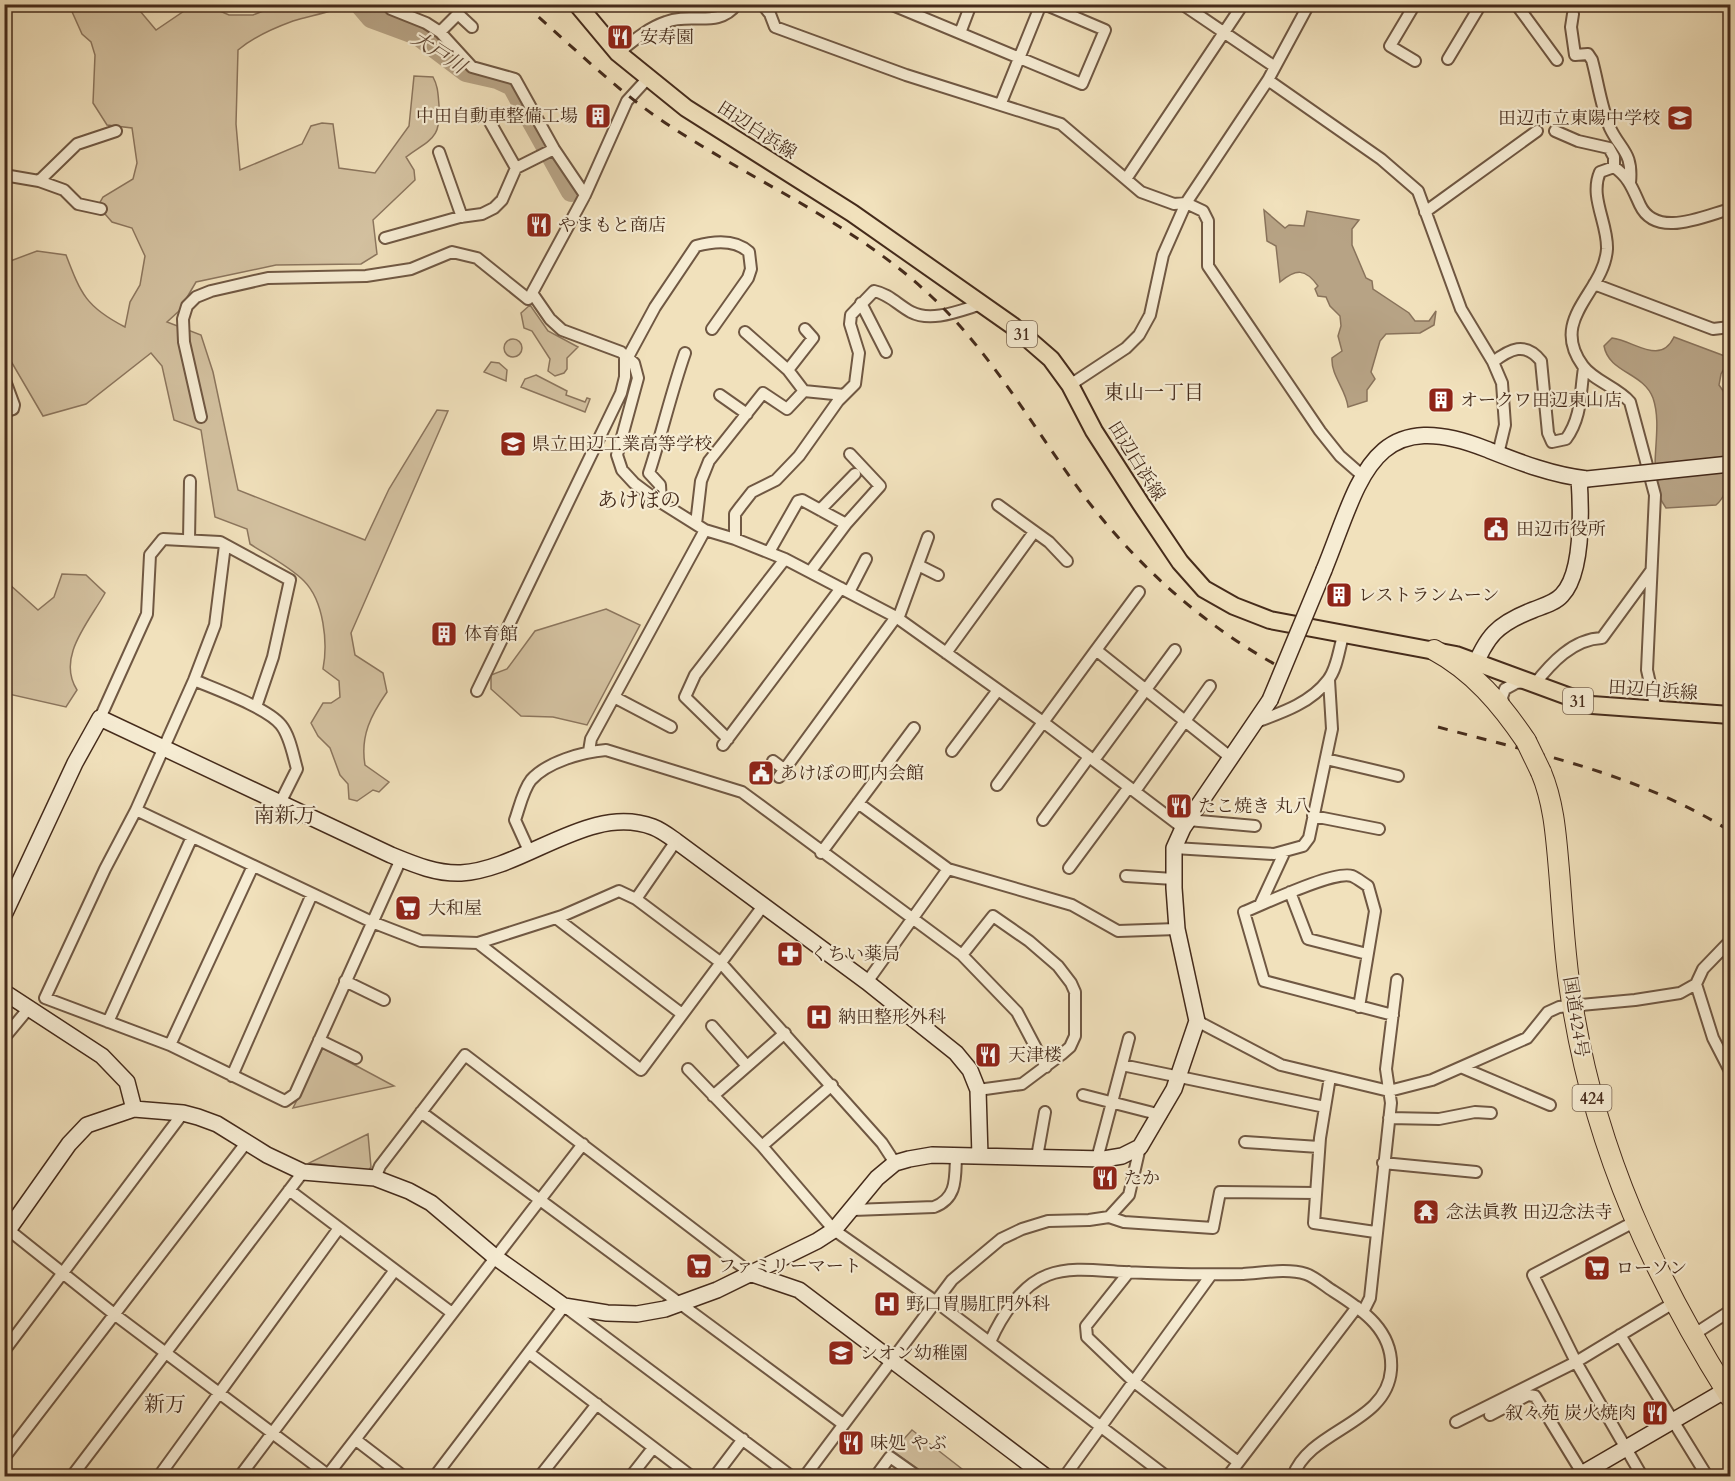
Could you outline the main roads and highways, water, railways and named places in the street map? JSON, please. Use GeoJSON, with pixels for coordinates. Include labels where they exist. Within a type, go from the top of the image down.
{"type":"FeatureCollection","features":[{"type":"Feature","properties":{"kind":"highway","name":"国道424号"},"geometry":{"type":"LineString","coordinates":[[1434,650],[1473,668],[1526,741],[1548,789],[1555,825],[1572,1006],[1600,1129],[1634,1222],[1693,1335],[1728,1393]]}},
{"type":"Feature","properties":{"kind":"main road","name":"田辺白浜線"},"geometry":{"type":"LineString","coordinates":[[577,4],[618,53],[686,108],[852,213],[982,304],[1043,351],[1070,385],[1094,431],[1180,562],[1204,589],[1234,606],[1270,620],[1343,636],[1434,650]]}},
{"type":"Feature","properties":{"kind":"main road","name":"田辺白浜線"},"geometry":{"type":"LineString","coordinates":[[1473,668],[1592,705],[1731,715]]}},
{"type":"Feature","properties":{"kind":"waterway","name":"大戸川"},"geometry":{"type":"LineString","coordinates":[[359,4],[371,18],[417,35],[466,72],[497,79],[512,86],[571,192]]}},
{"type":"Feature","properties":{"kind":"railway"},"geometry":{"type":"LineString","coordinates":[[524,4],[615,85],[654,115],[840,227],[904,272],[933,298],[976,345],[996,370],[1068,475],[1129,549],[1198,613],[1250,650],[1278,666]]}},
{"type":"Feature","properties":{"kind":"railway"},"geometry":{"type":"LineString","coordinates":[[1438,727],[1551,757],[1625,781],[1661,795],[1730,831]]}},
{"type":"Feature","properties":{"kind":"place","name":"安寿園"},"geometry":{"type":"Point","coordinates":[620,37]}},
{"type":"Feature","properties":{"kind":"place","name":"中田自動車整備工場"},"geometry":{"type":"Point","coordinates":[598,116]}},
{"type":"Feature","properties":{"kind":"place","name":"田辺市立東陽中学校"},"geometry":{"type":"Point","coordinates":[1680,118]}},
{"type":"Feature","properties":{"kind":"place","name":"やまもと商店"},"geometry":{"type":"Point","coordinates":[539,225]}},
{"type":"Feature","properties":{"kind":"place","name":"オークワ田辺東山店"},"geometry":{"type":"Point","coordinates":[1441,400]}},
{"type":"Feature","properties":{"kind":"place","name":"県立田辺工業高等学校"},"geometry":{"type":"Point","coordinates":[513,444]}},
{"type":"Feature","properties":{"kind":"place","name":"田辺市役所"},"geometry":{"type":"Point","coordinates":[1496,529]}},
{"type":"Feature","properties":{"kind":"place","name":"レストランムーン"},"geometry":{"type":"Point","coordinates":[1339,595]}},
{"type":"Feature","properties":{"kind":"place","name":"体育館"},"geometry":{"type":"Point","coordinates":[444,634]}},
{"type":"Feature","properties":{"kind":"place","name":"あけぼの町内会館"},"geometry":{"type":"Point","coordinates":[761,773]}},
{"type":"Feature","properties":{"kind":"place","name":"たこ焼き 丸八"},"geometry":{"type":"Point","coordinates":[1179,806]}},
{"type":"Feature","properties":{"kind":"place","name":"大和屋"},"geometry":{"type":"Point","coordinates":[408,908]}},
{"type":"Feature","properties":{"kind":"place","name":"くちい薬局"},"geometry":{"type":"Point","coordinates":[790,954]}},
{"type":"Feature","properties":{"kind":"place","name":"納田整形外科"},"geometry":{"type":"Point","coordinates":[819,1017]}},
{"type":"Feature","properties":{"kind":"place","name":"天津楼"},"geometry":{"type":"Point","coordinates":[988,1055]}},
{"type":"Feature","properties":{"kind":"place","name":"たか"},"geometry":{"type":"Point","coordinates":[1105,1178]}},
{"type":"Feature","properties":{"kind":"place","name":"念法眞教 田辺念法寺"},"geometry":{"type":"Point","coordinates":[1426,1212]}},
{"type":"Feature","properties":{"kind":"place","name":"ファミリーマート"},"geometry":{"type":"Point","coordinates":[699,1266]}},
{"type":"Feature","properties":{"kind":"place","name":"ローソン"},"geometry":{"type":"Point","coordinates":[1597,1268]}},
{"type":"Feature","properties":{"kind":"place","name":"野口胃腸肛門外科"},"geometry":{"type":"Point","coordinates":[887,1304]}},
{"type":"Feature","properties":{"kind":"place","name":"シオン幼稚園"},"geometry":{"type":"Point","coordinates":[841,1353]}},
{"type":"Feature","properties":{"kind":"place","name":"叙々苑 炭火焼肉"},"geometry":{"type":"Point","coordinates":[1655,1413]}},
{"type":"Feature","properties":{"kind":"place","name":"味処 やぶ"},"geometry":{"type":"Point","coordinates":[851,1443]}},
{"type":"Feature","properties":{"kind":"district","name":"東山一丁目"},"geometry":{"type":"Point","coordinates":[1154,392]}},
{"type":"Feature","properties":{"kind":"district","name":"あけぼの"},"geometry":{"type":"Point","coordinates":[639,500]}},
{"type":"Feature","properties":{"kind":"district","name":"南新万"},"geometry":{"type":"Point","coordinates":[285,815]}},
{"type":"Feature","properties":{"kind":"district","name":"新万"},"geometry":{"type":"Point","coordinates":[165,1404]}}]}
